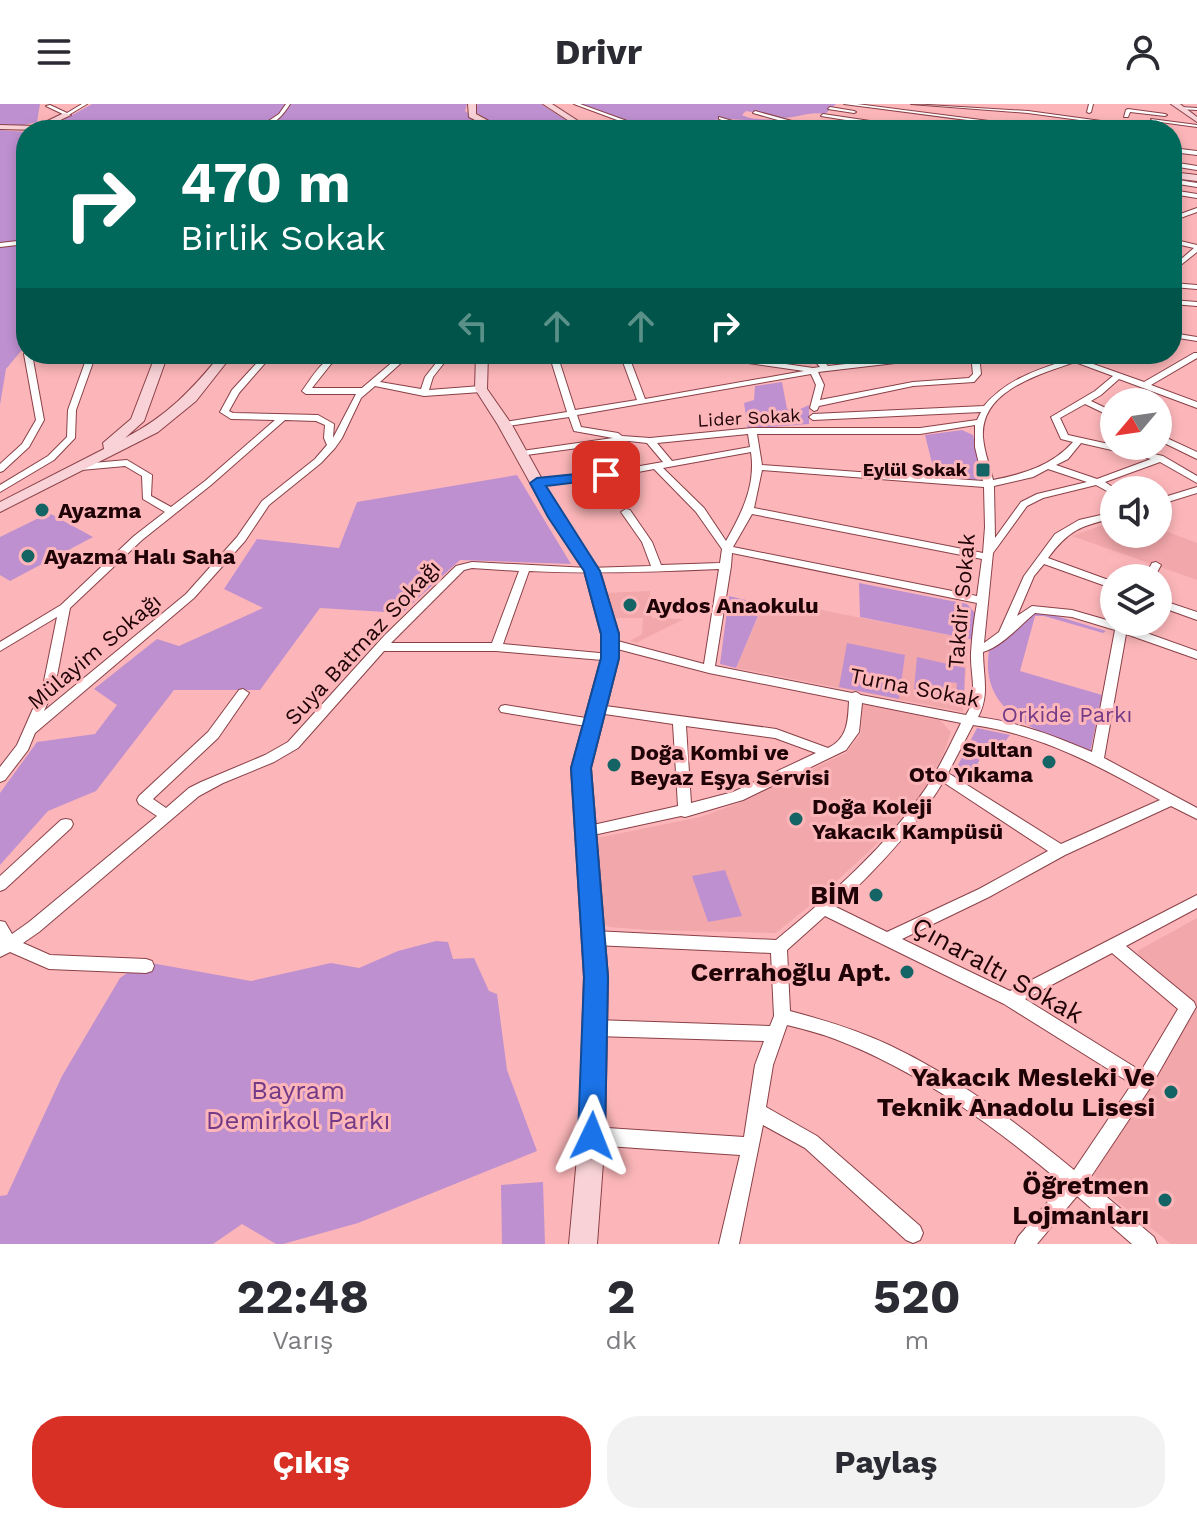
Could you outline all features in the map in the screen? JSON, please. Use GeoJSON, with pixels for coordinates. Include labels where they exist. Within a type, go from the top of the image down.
{"type":"FeatureCollection","features":[{"type":"Feature","properties":{"kind":"main road"},"geometry":{"type":"LineString","coordinates":[[472,104],[472,115],[482,120]]}},
{"type":"Feature","properties":{"kind":"main road"},"geometry":{"type":"LineString","coordinates":[[547,104],[573,120]]}},
{"type":"Feature","properties":{"kind":"main road"},"geometry":{"type":"LineString","coordinates":[[553,104],[576,120]]}},
{"type":"Feature","properties":{"kind":"main road"},"geometry":{"type":"LineString","coordinates":[[1178,106],[1196,122]]}},
{"type":"Feature","properties":{"kind":"main road"},"geometry":{"type":"LineString","coordinates":[[45,118],[63,117]]}},
{"type":"Feature","properties":{"kind":"main road"},"geometry":{"type":"LineString","coordinates":[[56,120],[63,117]]}},
{"type":"Feature","properties":{"kind":"main road"},"geometry":{"type":"LineString","coordinates":[[0,127],[16,128]]}},
{"type":"Feature","properties":{"kind":"main road"},"geometry":{"type":"LineString","coordinates":[[12,128],[16,128]]}},
{"type":"Feature","properties":{"kind":"main road"},"geometry":{"type":"LineString","coordinates":[[81,467],[137,421],[158,364]]}},
{"type":"Feature","properties":{"kind":"main road"},"geometry":{"type":"LineString","coordinates":[[0,508],[153,429],[192,398],[219,364]]}},
{"type":"Feature","properties":{"kind":"main road"},"geometry":{"type":"LineString","coordinates":[[482,364],[481,389],[522,454],[556,517],[592,571],[610,650],[581,768],[594,938],[595,1028],[592,1136],[583,1244]]}},
{"type":"Feature","properties":{"kind":"street"},"geometry":{"type":"LineString","coordinates":[[45,118],[48,105],[63,117],[85,104]]}},
{"type":"Feature","properties":{"kind":"street"},"geometry":{"type":"LineString","coordinates":[[273,120],[288,104]]}},
{"type":"Feature","properties":{"kind":"street"},"geometry":{"type":"LineString","coordinates":[[576,104],[621,120]]}},
{"type":"Feature","properties":{"kind":"street"},"geometry":{"type":"LineString","coordinates":[[913,104],[1091,120]]}},
{"type":"Feature","properties":{"kind":"street"},"geometry":{"type":"LineString","coordinates":[[1023,104],[1181,120]]}},
{"type":"Feature","properties":{"kind":"street"},"geometry":{"type":"LineString","coordinates":[[1089,112],[1091,104]]}},
{"type":"Feature","properties":{"kind":"street"},"geometry":{"type":"LineString","coordinates":[[930,115],[932,105]]}},
{"type":"Feature","properties":{"kind":"street"},"geometry":{"type":"LineString","coordinates":[[847,106],[875,115],[908,120]]}},
{"type":"Feature","properties":{"kind":"street"},"geometry":{"type":"LineString","coordinates":[[1178,106],[1197,109]]}},
{"type":"Feature","properties":{"kind":"street"},"geometry":{"type":"LineString","coordinates":[[830,108],[898,107],[930,115],[977,120]]}},
{"type":"Feature","properties":{"kind":"street"},"geometry":{"type":"LineString","coordinates":[[968,119],[969,108]]}},
{"type":"Feature","properties":{"kind":"street"},"geometry":{"type":"LineString","coordinates":[[1004,110],[1005,120]]}},
{"type":"Feature","properties":{"kind":"street"},"geometry":{"type":"LineString","coordinates":[[755,112],[783,120]]}},
{"type":"Feature","properties":{"kind":"street"},"geometry":{"type":"LineString","coordinates":[[1034,120],[1043,114]]}},
{"type":"Feature","properties":{"kind":"street"},"geometry":{"type":"LineString","coordinates":[[823,115],[857,120]]}},
{"type":"Feature","properties":{"kind":"street"},"geometry":{"type":"LineString","coordinates":[[866,120],[875,115]]}},
{"type":"Feature","properties":{"kind":"street"},"geometry":{"type":"LineString","coordinates":[[830,120],[835,117]]}},
{"type":"Feature","properties":{"kind":"street"},"geometry":{"type":"LineString","coordinates":[[721,118],[726,120]]}},
{"type":"Feature","properties":{"kind":"street"},"geometry":{"type":"LineString","coordinates":[[1070,120],[1074,118]]}},
{"type":"Feature","properties":{"kind":"street"},"geometry":{"type":"LineString","coordinates":[[1183,261],[1197,248]]}},
{"type":"Feature","properties":{"kind":"street"},"geometry":{"type":"LineString","coordinates":[[0,469],[26,445],[40,420],[30,364]]}},
{"type":"Feature","properties":{"kind":"street"},"geometry":{"type":"LineString","coordinates":[[0,489],[51,458],[71,438],[72,410],[88,364]]}},
{"type":"Feature","properties":{"kind":"street"},"geometry":{"type":"LineString","coordinates":[[260,364],[235,392],[224,412],[227,415],[325,420],[330,424],[328,438],[332,446]]}},
{"type":"Feature","properties":{"kind":"street"},"geometry":{"type":"LineString","coordinates":[[300,401],[326,364]]}},
{"type":"Feature","properties":{"kind":"street","name":"Mülayim Sokağı"},"geometry":{"type":"LineString","coordinates":[[28,732],[190,596],[241,539],[265,503],[332,446],[353,409],[353,403],[396,364]]}},
{"type":"Feature","properties":{"kind":"street"},"geometry":{"type":"LineString","coordinates":[[424,393],[429,377],[439,364]]}},
{"type":"Feature","properties":{"kind":"street"},"geometry":{"type":"LineString","coordinates":[[556,364],[577,429],[629,438]]}},
{"type":"Feature","properties":{"kind":"street"},"geometry":{"type":"LineString","coordinates":[[628,364],[642,402]]}},
{"type":"Feature","properties":{"kind":"street"},"geometry":{"type":"LineString","coordinates":[[771,364],[813,370]]}},
{"type":"Feature","properties":{"kind":"street"},"geometry":{"type":"LineString","coordinates":[[822,364],[825,368]]}},
{"type":"Feature","properties":{"kind":"street"},"geometry":{"type":"LineString","coordinates":[[505,425],[862,364]]}},
{"type":"Feature","properties":{"kind":"street"},"geometry":{"type":"LineString","coordinates":[[815,404],[913,384],[971,380],[977,374],[976,364]]}},
{"type":"Feature","properties":{"kind":"street"},"geometry":{"type":"LineString","coordinates":[[979,422],[986,409],[1011,384],[1042,368],[1059,364]]}},
{"type":"Feature","properties":{"kind":"street"},"geometry":{"type":"LineString","coordinates":[[1086,364],[1197,405]]}},
{"type":"Feature","properties":{"kind":"street"},"geometry":{"type":"LineString","coordinates":[[1145,385],[1181,364]]}},
{"type":"Feature","properties":{"kind":"street"},"geometry":{"type":"LineString","coordinates":[[812,431],[820,385],[813,370]]}},
{"type":"Feature","properties":{"kind":"street"},"geometry":{"type":"LineString","coordinates":[[1100,445],[1064,437],[1055,417],[1085,401],[1118,376]]}},
{"type":"Feature","properties":{"kind":"street"},"geometry":{"type":"LineString","coordinates":[[374,383],[424,393],[481,389]]}},
{"type":"Feature","properties":{"kind":"street"},"geometry":{"type":"LineString","coordinates":[[306,391],[363,391]]}},
{"type":"Feature","properties":{"kind":"street"},"geometry":{"type":"LineString","coordinates":[[1085,401],[1100,408]]}},
{"type":"Feature","properties":{"kind":"street"},"geometry":{"type":"LineString","coordinates":[[813,417],[986,409]]}},
{"type":"Feature","properties":{"kind":"street"},"geometry":{"type":"LineString","coordinates":[[0,647],[65,607],[170,511],[208,483],[284,416]]}},
{"type":"Feature","properties":{"kind":"street","name":"Lider Sokak"},"geometry":{"type":"LineString","coordinates":[[522,454],[629,438],[650,441],[752,431],[920,431],[979,422]]}},
{"type":"Feature","properties":{"kind":"street","name":"Takdir Sokak"},"geometry":{"type":"LineString","coordinates":[[779,947],[825,909],[903,831],[943,776],[980,700],[975,672],[981,600],[989,554],[989,484],[976,429],[979,422]]}},
{"type":"Feature","properties":{"kind":"street"},"geometry":{"type":"LineString","coordinates":[[709,669],[727,549],[749,510],[758,467],[752,431]]}},
{"type":"Feature","properties":{"kind":"street"},"geometry":{"type":"LineString","coordinates":[[758,467],[989,484],[1030,475],[1065,457],[1079,440]]}},
{"type":"Feature","properties":{"kind":"street"},"geometry":{"type":"LineString","coordinates":[[650,441],[670,464]]}},
{"type":"Feature","properties":{"kind":"street"},"geometry":{"type":"LineString","coordinates":[[1172,444],[1197,456]]}},
{"type":"Feature","properties":{"kind":"street"},"geometry":{"type":"LineString","coordinates":[[537,483],[657,467],[753,449]]}},
{"type":"Feature","properties":{"kind":"street"},"geometry":{"type":"LineString","coordinates":[[749,510],[989,554],[1024,504],[1040,496],[1097,482],[1155,460]]}},
{"type":"Feature","properties":{"kind":"street"},"geometry":{"type":"LineString","coordinates":[[1163,460],[1197,480]]}},
{"type":"Feature","properties":{"kind":"street"},"geometry":{"type":"LineString","coordinates":[[81,467],[127,463],[147,475],[146,497],[170,511]]}},
{"type":"Feature","properties":{"kind":"street"},"geometry":{"type":"LineString","coordinates":[[1048,466],[1100,484]]}},
{"type":"Feature","properties":{"kind":"street"},"geometry":{"type":"LineString","coordinates":[[657,467],[700,510],[727,549],[981,600]]}},
{"type":"Feature","properties":{"kind":"street"},"geometry":{"type":"LineString","coordinates":[[1172,498],[1197,490]]}},
{"type":"Feature","properties":{"kind":"street"},"geometry":{"type":"LineString","coordinates":[[626,512],[647,542],[658,570]]}},
{"type":"Feature","properties":{"kind":"street"},"geometry":{"type":"LineString","coordinates":[[1004,634],[1029,576],[1066,530],[1100,519]]}},
{"type":"Feature","properties":{"kind":"street"},"geometry":{"type":"LineString","coordinates":[[1043,560],[1100,581]]}},
{"type":"Feature","properties":{"kind":"street","name":"Suya Batmaz Sokağı"},"geometry":{"type":"LineString","coordinates":[[4,947],[34,927],[166,815],[210,782],[280,754],[293,745],[433,591],[460,568],[472,565],[592,571],[726,566]]}},
{"type":"Feature","properties":{"kind":"street"},"geometry":{"type":"LineString","coordinates":[[496,647],[525,568]]}},
{"type":"Feature","properties":{"kind":"street"},"geometry":{"type":"LineString","coordinates":[[0,777],[23,747],[49,686],[65,607]]}},
{"type":"Feature","properties":{"kind":"street"},"geometry":{"type":"LineString","coordinates":[[1172,607],[1197,616]]}},
{"type":"Feature","properties":{"kind":"street"},"geometry":{"type":"LineString","coordinates":[[977,650],[1004,634],[1032,609],[1047,609],[1100,621]]}},
{"type":"Feature","properties":{"kind":"street"},"geometry":{"type":"LineString","coordinates":[[1097,762],[1118,636]]}},
{"type":"Feature","properties":{"kind":"street"},"geometry":{"type":"LineString","coordinates":[[1148,636],[1197,655]]}},
{"type":"Feature","properties":{"kind":"street","name":"Turna Sokak"},"geometry":{"type":"LineString","coordinates":[[383,647],[610,650],[1013,727],[1097,762],[1197,814]]}},
{"type":"Feature","properties":{"kind":"street"},"geometry":{"type":"LineString","coordinates":[[166,815],[144,800],[213,735],[243,693]]}},
{"type":"Feature","properties":{"kind":"street"},"geometry":{"type":"LineString","coordinates":[[584,832],[685,812],[738,796],[841,747],[853,732],[856,696]]}},
{"type":"Feature","properties":{"kind":"street"},"geometry":{"type":"LineString","coordinates":[[505,709],[679,722],[776,734],[829,753]]}},
{"type":"Feature","properties":{"kind":"street"},"geometry":{"type":"LineString","coordinates":[[679,722],[685,812]]}},
{"type":"Feature","properties":{"kind":"street"},"geometry":{"type":"LineString","coordinates":[[0,759],[23,747]]}},
{"type":"Feature","properties":{"kind":"street"},"geometry":{"type":"LineString","coordinates":[[943,776],[1060,851]]}},
{"type":"Feature","properties":{"kind":"street"},"geometry":{"type":"LineString","coordinates":[[890,938],[984,893],[1060,851],[1172,800]]}},
{"type":"Feature","properties":{"kind":"street"},"geometry":{"type":"LineString","coordinates":[[0,885],[66,824]]}},
{"type":"Feature","properties":{"kind":"street"},"geometry":{"type":"LineString","coordinates":[[1010,999],[1197,901]]}},
{"type":"Feature","properties":{"kind":"street","name":"Çınaraltı Sokak"},"geometry":{"type":"LineString","coordinates":[[825,909],[1010,999],[1144,1082]]}},
{"type":"Feature","properties":{"kind":"street"},"geometry":{"type":"LineString","coordinates":[[0,927],[4,947],[49,962],[146,966]]}},
{"type":"Feature","properties":{"kind":"street"},"geometry":{"type":"LineString","coordinates":[[594,938],[779,947],[782,1016],[764,1065],[751,1147],[729,1244]]}},
{"type":"Feature","properties":{"kind":"street"},"geometry":{"type":"LineString","coordinates":[[1025,1244],[1076,1183],[1144,1082],[1188,1007],[1114,945]]}},
{"type":"Feature","properties":{"kind":"street"},"geometry":{"type":"LineString","coordinates":[[782,1016],[857,1037],[888,1051],[969,1102],[1076,1183],[1147,1244]]}},
{"type":"Feature","properties":{"kind":"street"},"geometry":{"type":"LineString","coordinates":[[595,1028],[775,1034]]}},
{"type":"Feature","properties":{"kind":"street"},"geometry":{"type":"LineString","coordinates":[[756,1111],[811,1142],[913,1233]]}},
{"type":"Feature","properties":{"kind":"street"},"geometry":{"type":"LineString","coordinates":[[592,1136],[751,1147]]}},
{"type":"Feature","properties":{"kind":"shaded area"},"geometry":{"type":"Polygon","coordinates":[[[1100,526],[1100,546],[1072,536],[1100,526]]]}},
{"type":"Feature","properties":{"kind":"shaded area"},"geometry":{"type":"Polygon","coordinates":[[[1172,533],[1197,543],[1197,580],[1172,571],[1172,564],[1152,564],[1106,548],[1172,548],[1172,533]]]}},
{"type":"Feature","properties":{"kind":"shaded area","name":"Aydos Anaokulu"},"geometry":{"type":"Polygon","coordinates":[[[650,591],[652,618],[684,619],[636,643],[630,641],[642,634],[643,618],[612,618],[604,593],[650,591]]]}},
{"type":"Feature","properties":{"kind":"shaded area"},"geometry":{"type":"Polygon","coordinates":[[[766,599],[968,639],[963,712],[736,668],[766,599]]]}},
{"type":"Feature","properties":{"kind":"shaded area","name":"Doğa Koleji Yakacık Kampüsü"},"geometry":{"type":"Polygon","coordinates":[[[865,704],[940,720],[951,732],[943,755],[925,788],[895,827],[813,903],[776,933],[648,930],[609,927],[605,924],[597,838],[700,817],[739,803],[846,753],[861,733],[862,706],[865,704]]]}},
{"type":"Feature","properties":{"kind":"shaded area"},"geometry":{"type":"Polygon","coordinates":[[[1197,918],[1197,1008],[1141,960],[1137,951],[1197,918]]]}},
{"type":"Feature","properties":{"kind":"shaded area","name":"Yakacık Mesleki Ve Teknik Anadolu Lisesi"},"geometry":{"type":"Polygon","coordinates":[[[1197,1008],[1197,1244],[1171,1244],[1113,1198],[1094,1175],[1197,1008]]]}},
{"type":"Feature","properties":{"kind":"green space"},"geometry":{"type":"Polygon","coordinates":[[[0,104],[40,104],[37,120],[16,120],[16,126],[0,125],[0,104]]]}},
{"type":"Feature","properties":{"kind":"green space"},"geometry":{"type":"Polygon","coordinates":[[[92,104],[467,104],[465,111],[479,120],[63,120],[92,104]]]}},
{"type":"Feature","properties":{"kind":"green space"},"geometry":{"type":"Polygon","coordinates":[[[478,104],[541,104],[566,120],[488,120],[474,110],[478,104]]]}},
{"type":"Feature","properties":{"kind":"green space"},"geometry":{"type":"Polygon","coordinates":[[[580,104],[836,104],[825,114],[779,118],[746,111],[742,115],[774,120],[626,120],[580,104]]]}},
{"type":"Feature","properties":{"kind":"green space"},"geometry":{"type":"Polygon","coordinates":[[[0,130],[16,131],[16,357],[6,369],[0,405],[0,130]]]}},
{"type":"Feature","properties":{"kind":"green space"},"geometry":{"type":"Polygon","coordinates":[[[782,382],[787,409],[796,411],[809,405],[809,424],[748,429],[744,403],[754,400],[755,386],[782,382]]]}},
{"type":"Feature","properties":{"kind":"green space"},"geometry":{"type":"Polygon","coordinates":[[[962,430],[973,435],[984,481],[936,479],[925,435],[962,430]]]}},
{"type":"Feature","properties":{"kind":"green space"},"geometry":{"type":"Polygon","coordinates":[[[517,475],[571,564],[460,560],[402,613],[320,608],[260,690],[174,690],[96,791],[48,811],[0,865],[0,793],[37,742],[95,734],[117,705],[94,689],[157,639],[179,646],[263,608],[224,589],[257,539],[339,548],[357,502],[517,475]]]}},
{"type":"Feature","properties":{"kind":"green space","name":"Ayazma Halı Saha"},"geometry":{"type":"Polygon","coordinates":[[[49,513],[93,537],[10,581],[0,575],[0,537],[49,513]]]}},
{"type":"Feature","properties":{"kind":"green space"},"geometry":{"type":"Polygon","coordinates":[[[859,583],[967,604],[975,613],[974,640],[860,617],[859,583]]]}},
{"type":"Feature","properties":{"kind":"green space"},"geometry":{"type":"Polygon","coordinates":[[[729,596],[763,604],[736,668],[720,664],[729,596]]]}},
{"type":"Feature","properties":{"kind":"green space","name":"Orkide Parkı"},"geometry":{"type":"Polygon","coordinates":[[[1034,613],[1050,614],[1100,629],[1100,632],[1035,616],[1020,671],[1102,695],[1090,753],[1034,729],[1004,706],[994,691],[988,673],[989,651],[1034,613]]]}},
{"type":"Feature","properties":{"kind":"green space"},"geometry":{"type":"Polygon","coordinates":[[[847,643],[905,655],[899,699],[839,687],[847,643]]]}},
{"type":"Feature","properties":{"kind":"green space"},"geometry":{"type":"Polygon","coordinates":[[[917,657],[965,668],[964,694],[956,693],[957,683],[949,682],[943,695],[914,689],[917,657]]]}},
{"type":"Feature","properties":{"kind":"green space"},"geometry":{"type":"Polygon","coordinates":[[[977,728],[1010,735],[991,760],[981,756],[968,787],[952,777],[977,728]]]}},
{"type":"Feature","properties":{"kind":"green space"},"geometry":{"type":"Polygon","coordinates":[[[725,870],[742,916],[708,922],[692,876],[725,870]]]}},
{"type":"Feature","properties":{"kind":"green space","name":"Bayram Demirkol Parkı"},"geometry":{"type":"Polygon","coordinates":[[[436,941],[448,942],[453,959],[474,958],[489,991],[497,994],[507,1070],[537,1151],[358,1223],[283,1244],[276,1244],[242,1224],[213,1244],[0,1244],[0,1196],[7,1195],[62,1076],[120,978],[130,971],[151,963],[251,981],[331,963],[359,968],[398,951],[436,941]]]}},
{"type":"Feature","properties":{"kind":"green space"},"geometry":{"type":"Polygon","coordinates":[[[543,1182],[545,1244],[502,1244],[501,1185],[543,1182]]]}},
{"type":"Feature","properties":{"kind":"place","name":"Eylül Sokak"},"geometry":{"type":"Point","coordinates":[983,470]}},
{"type":"Feature","properties":{"kind":"place","name":"Ayazma"},"geometry":{"type":"Point","coordinates":[42,510]}},
{"type":"Feature","properties":{"kind":"place","name":"Ayazma Halı Saha"},"geometry":{"type":"Point","coordinates":[28,556]}},
{"type":"Feature","properties":{"kind":"place","name":"Aydos Anaokulu"},"geometry":{"type":"Point","coordinates":[630,605]}},
{"type":"Feature","properties":{"kind":"place","name":"Sultan Oto Yıkama"},"geometry":{"type":"Point","coordinates":[1049,762]}},
{"type":"Feature","properties":{"kind":"place","name":"Doğa Kombi ve Beyaz Eşya Servisi"},"geometry":{"type":"Point","coordinates":[614,765]}},
{"type":"Feature","properties":{"kind":"place","name":"Doğa Koleji Yakacık Kampüsü"},"geometry":{"type":"Point","coordinates":[796,819]}},
{"type":"Feature","properties":{"kind":"place","name":"BİM"},"geometry":{"type":"Point","coordinates":[876,895]}},
{"type":"Feature","properties":{"kind":"place","name":"Cerrahoğlu Apt."},"geometry":{"type":"Point","coordinates":[907,972]}},
{"type":"Feature","properties":{"kind":"place","name":"Yakacık Mesleki Ve Teknik Anadolu Lisesi"},"geometry":{"type":"Point","coordinates":[1171,1092]}},
{"type":"Feature","properties":{"kind":"place","name":"Öğretmen Lojmanları"},"geometry":{"type":"Point","coordinates":[1165,1200]}},
{"type":"Feature","properties":{"kind":"route"},"geometry":{"type":"LineString","coordinates":[[592,1136],[596,977],[581,768],[610,658],[610,634],[592,571],[537,483],[606,475]]}}]}
